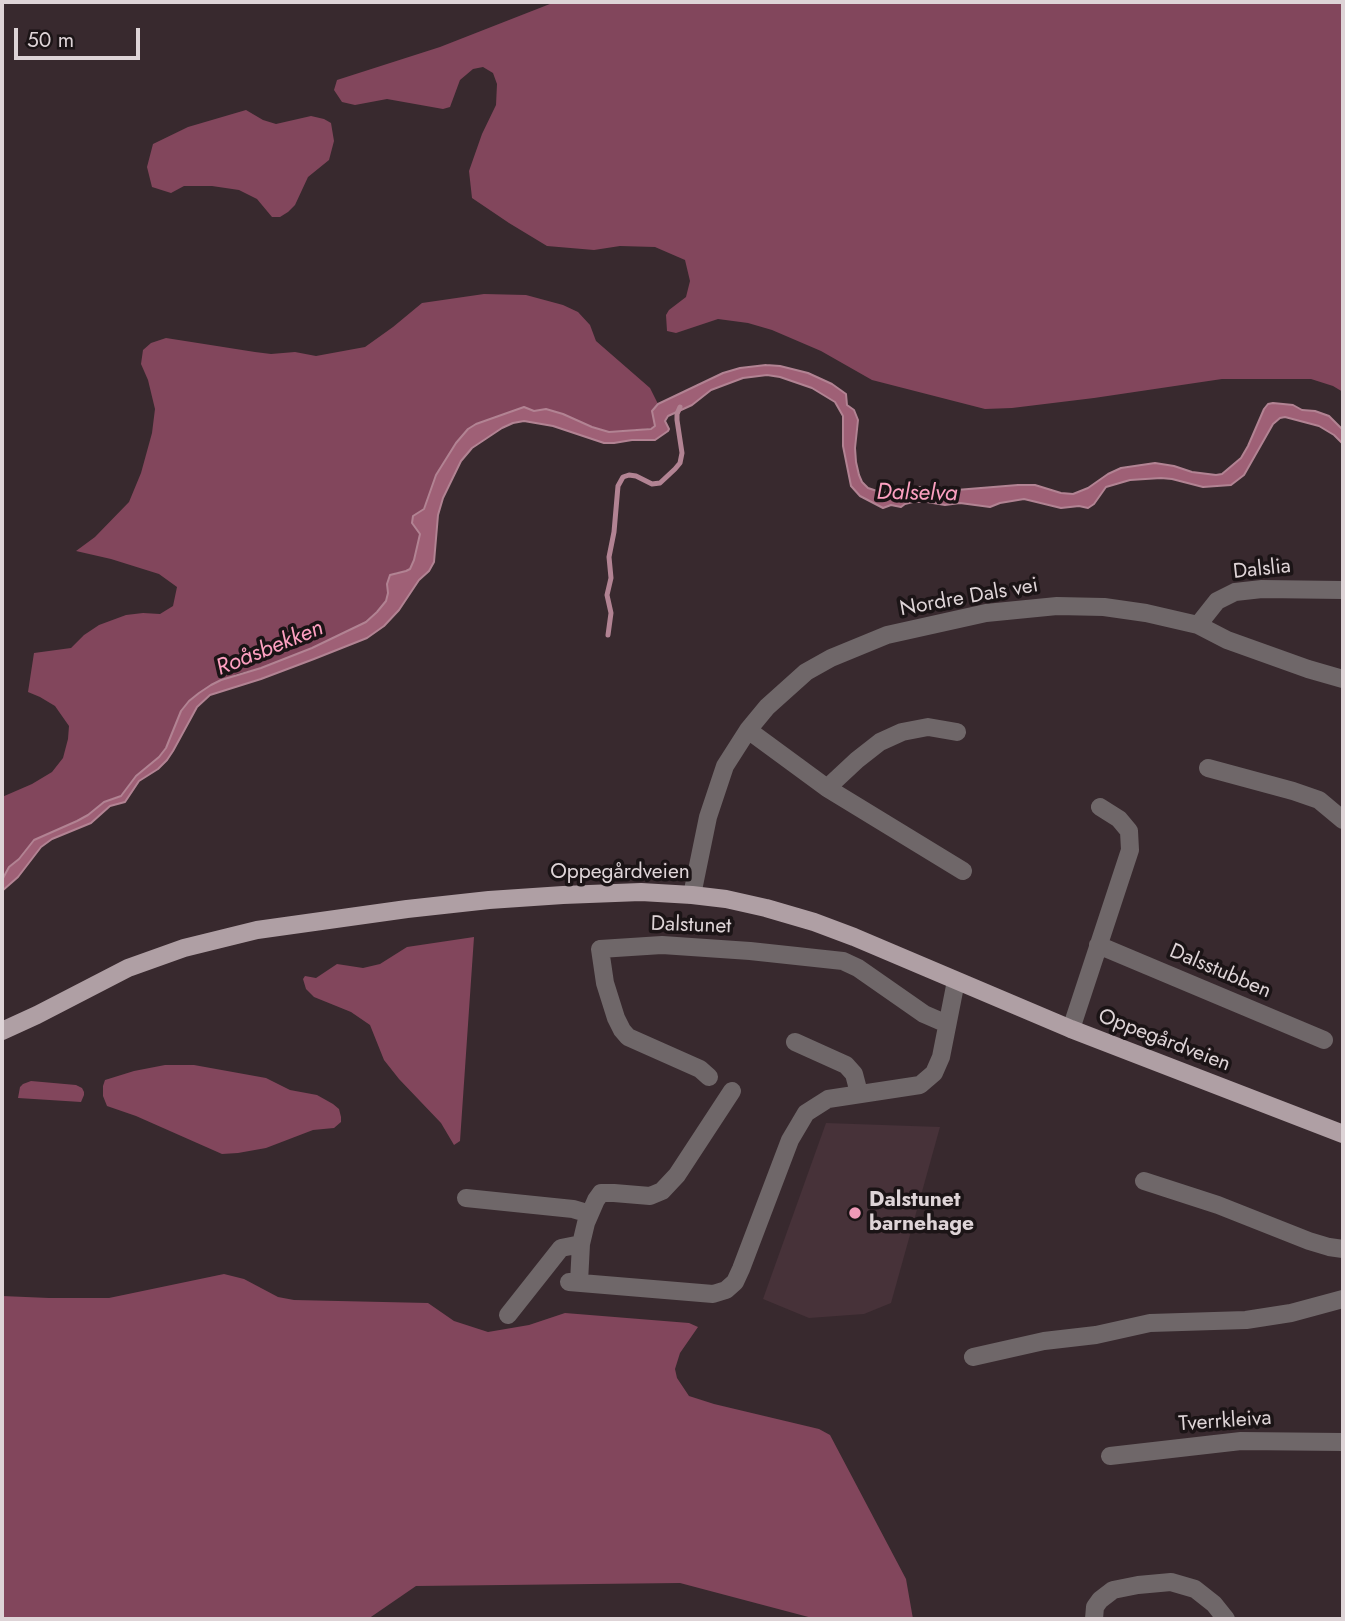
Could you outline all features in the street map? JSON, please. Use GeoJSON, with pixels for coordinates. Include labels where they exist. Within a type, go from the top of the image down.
{"type":"FeatureCollection","features":[{"type":"Feature","properties":{"kind":"main road","name":"Oppegårdveien"},"geometry":{"type":"LineString","coordinates":[[2,1031],[128,968],[184,948],[257,930],[489,900],[642,891],[726,900],[814,922],[1071,1029],[1343,1134]]}},
{"type":"Feature","properties":{"kind":"street","name":"Dalslia"},"geometry":{"type":"LineString","coordinates":[[1198,625],[1217,601],[1235,592],[1262,589],[1343,590]]}},
{"type":"Feature","properties":{"kind":"street","name":"Nordre Dals vei"},"geometry":{"type":"LineString","coordinates":[[692,895],[708,817],[725,766],[748,730],[768,707],[806,672],[831,658],[887,635],[986,614],[1057,606],[1104,607],[1198,625],[1227,640],[1308,670],[1343,679]]}},
{"type":"Feature","properties":{"kind":"street"},"geometry":{"type":"LineString","coordinates":[[827,788],[880,742],[902,732],[928,727],[957,732]]}},
{"type":"Feature","properties":{"kind":"street"},"geometry":{"type":"LineString","coordinates":[[748,730],[827,788],[963,871]]}},
{"type":"Feature","properties":{"kind":"street"},"geometry":{"type":"LineString","coordinates":[[1208,768],[1319,800],[1343,820]]}},
{"type":"Feature","properties":{"kind":"street"},"geometry":{"type":"LineString","coordinates":[[1071,1029],[1130,850],[1129,831],[1119,818],[1100,807]]}},
{"type":"Feature","properties":{"kind":"street","name":"Dalstunet"},"geometry":{"type":"LineString","coordinates":[[709,1077],[700,1069],[628,1037],[622,1030],[605,983],[600,949],[662,945],[844,961],[924,1014],[947,1024]]}},
{"type":"Feature","properties":{"kind":"street","name":"Dalsstubben"},"geometry":{"type":"LineString","coordinates":[[1098,945],[1324,1040]]}},
{"type":"Feature","properties":{"kind":"street"},"geometry":{"type":"LineString","coordinates":[[732,1091],[677,1175],[662,1191],[650,1195],[614,1192],[601,1194],[596,1200],[581,1244],[574,1282],[713,1294],[726,1290],[735,1282],[741,1269],[790,1140],[806,1113],[828,1099],[920,1085],[934,1073],[941,1057],[956,981]]}},
{"type":"Feature","properties":{"kind":"street"},"geometry":{"type":"LineString","coordinates":[[795,1042],[846,1065],[854,1074],[859,1093]]}},
{"type":"Feature","properties":{"kind":"street"},"geometry":{"type":"LineString","coordinates":[[1144,1181],[1208,1201],[1309,1241],[1343,1249]]}},
{"type":"Feature","properties":{"kind":"street"},"geometry":{"type":"LineString","coordinates":[[466,1198],[573,1209],[590,1214]]}},
{"type":"Feature","properties":{"kind":"street"},"geometry":{"type":"LineString","coordinates":[[508,1315],[561,1248],[581,1244]]}},
{"type":"Feature","properties":{"kind":"street"},"geometry":{"type":"LineString","coordinates":[[974,1357],[1044,1341],[1096,1335],[1150,1323],[1246,1320],[1291,1314],[1343,1299]]}},
{"type":"Feature","properties":{"kind":"street","name":"Tverrkleiva"},"geometry":{"type":"LineString","coordinates":[[1110,1456],[1241,1441],[1343,1442]]}},
{"type":"Feature","properties":{"kind":"street"},"geometry":{"type":"LineString","coordinates":[[1094,1619],[1095,1607],[1113,1590],[1171,1582],[1195,1589],[1214,1604],[1226,1619]]}},
{"type":"Feature","properties":{"kind":"shaded area"},"geometry":{"type":"Polygon","coordinates":[[[555,2],[1343,2],[1343,392],[1311,379],[1222,379],[1094,398],[985,409],[872,380],[821,351],[748,323],[718,319],[676,333],[667,331],[666,315],[686,297],[690,281],[685,260],[655,247],[620,246],[594,250],[547,246],[472,198],[469,171],[496,105],[497,84],[493,73],[483,67],[473,69],[460,80],[450,107],[443,109],[387,99],[355,105],[342,102],[334,90],[337,80],[440,47],[555,2]]]}},
{"type":"Feature","properties":{"kind":"shaded area"},"geometry":{"type":"Polygon","coordinates":[[[246,110],[276,124],[311,116],[331,123],[334,141],[329,160],[308,177],[295,205],[288,212],[280,217],[272,217],[257,199],[239,190],[184,186],[171,193],[152,187],[147,167],[153,144],[188,127],[246,110]]]}},
{"type":"Feature","properties":{"kind":"shaded area"},"geometry":{"type":"Polygon","coordinates":[[[484,294],[526,295],[578,312],[590,325],[596,341],[650,388],[658,404],[652,411],[654,428],[609,432],[546,409],[534,411],[524,407],[476,424],[436,475],[426,506],[414,525],[420,534],[414,560],[410,569],[395,573],[387,584],[386,601],[377,612],[366,622],[312,648],[261,668],[236,674],[181,711],[166,748],[130,783],[121,796],[111,799],[88,816],[34,840],[9,867],[2,880],[2,797],[52,772],[63,758],[68,739],[69,726],[55,706],[28,692],[34,653],[71,648],[99,625],[126,615],[160,614],[173,606],[177,587],[159,574],[76,551],[95,537],[129,502],[141,473],[152,433],[155,409],[141,364],[143,350],[151,343],[166,338],[271,354],[295,352],[316,356],[365,347],[422,303],[484,294]]]}},
{"type":"Feature","properties":{"kind":"shaded area"},"geometry":{"type":"Polygon","coordinates":[[[474,937],[460,1141],[454,1145],[441,1123],[384,1060],[370,1025],[351,1012],[314,997],[306,989],[303,979],[305,976],[316,978],[337,964],[363,968],[380,964],[407,947],[474,937]]]}},
{"type":"Feature","properties":{"kind":"shaded area"},"geometry":{"type":"Polygon","coordinates":[[[165,1065],[194,1065],[266,1078],[290,1090],[317,1095],[333,1104],[339,1109],[341,1122],[334,1128],[313,1130],[266,1148],[222,1154],[107,1106],[103,1096],[105,1080],[165,1065]]]}},
{"type":"Feature","properties":{"kind":"shaded area"},"geometry":{"type":"Polygon","coordinates":[[[31,1081],[76,1085],[82,1088],[84,1095],[81,1102],[18,1098],[20,1087],[31,1081]]]}},
{"type":"Feature","properties":{"kind":"shaded area","name":"Dalstunet barnehage"},"geometry":{"type":"Polygon","coordinates":[[[826,1123],[940,1127],[891,1303],[864,1314],[809,1318],[763,1299],[826,1123]]]}},
{"type":"Feature","properties":{"kind":"shaded area"},"geometry":{"type":"Polygon","coordinates":[[[224,1274],[244,1279],[278,1297],[294,1300],[428,1303],[454,1321],[488,1332],[529,1325],[565,1313],[689,1323],[698,1327],[680,1353],[675,1369],[677,1378],[689,1396],[819,1429],[830,1435],[906,1579],[913,1619],[816,1619],[680,1583],[416,1586],[368,1619],[2,1619],[2,1296],[109,1298],[224,1274]]]}},
{"type":"Feature","properties":{"kind":"water","name":"Dalselva"},"geometry":{"type":"Polygon","coordinates":[[[766,365],[808,373],[846,394],[847,405],[854,410],[858,420],[855,448],[859,475],[868,488],[883,493],[920,487],[944,491],[1035,485],[1073,494],[1121,468],[1155,463],[1192,472],[1222,474],[1241,458],[1264,409],[1273,403],[1293,405],[1302,410],[1329,416],[1343,430],[1343,444],[1319,426],[1285,417],[1273,424],[1244,475],[1231,485],[1203,487],[1161,478],[1130,480],[1106,487],[1088,508],[1061,508],[1024,499],[990,507],[913,502],[901,507],[891,505],[883,508],[860,496],[851,486],[843,446],[843,416],[835,402],[812,388],[780,377],[767,375],[743,378],[711,390],[692,405],[668,416],[665,421],[668,431],[655,440],[604,443],[553,426],[524,421],[513,423],[472,448],[461,461],[438,515],[434,562],[384,626],[367,638],[261,679],[210,695],[197,707],[167,760],[139,781],[125,802],[110,806],[91,823],[52,839],[41,847],[18,877],[2,891],[2,880],[9,867],[34,840],[77,821],[104,802],[121,796],[136,776],[166,748],[181,711],[199,693],[221,680],[312,648],[366,622],[377,612],[386,601],[390,575],[410,569],[414,560],[420,534],[412,523],[413,516],[424,509],[436,475],[468,429],[524,407],[534,411],[546,409],[563,414],[609,432],[651,429],[655,426],[652,411],[658,404],[723,373],[766,365]]]}},
{"type":"Feature","properties":{"kind":"waterway"},"geometry":{"type":"LineString","coordinates":[[608,635],[611,613],[607,595],[611,578],[609,557],[618,486],[623,477],[629,475],[652,484],[660,483],[680,463],[682,453],[677,420],[680,407]]}},
{"type":"Feature","properties":{"kind":"place","name":"Dalstunet barnehage"},"geometry":{"type":"Point","coordinates":[855,1213]}},
{"type":"Feature","properties":{"kind":"water label","name":"Roåsbekken"},"geometry":{"type":"Point","coordinates":[270,649]}}]}
